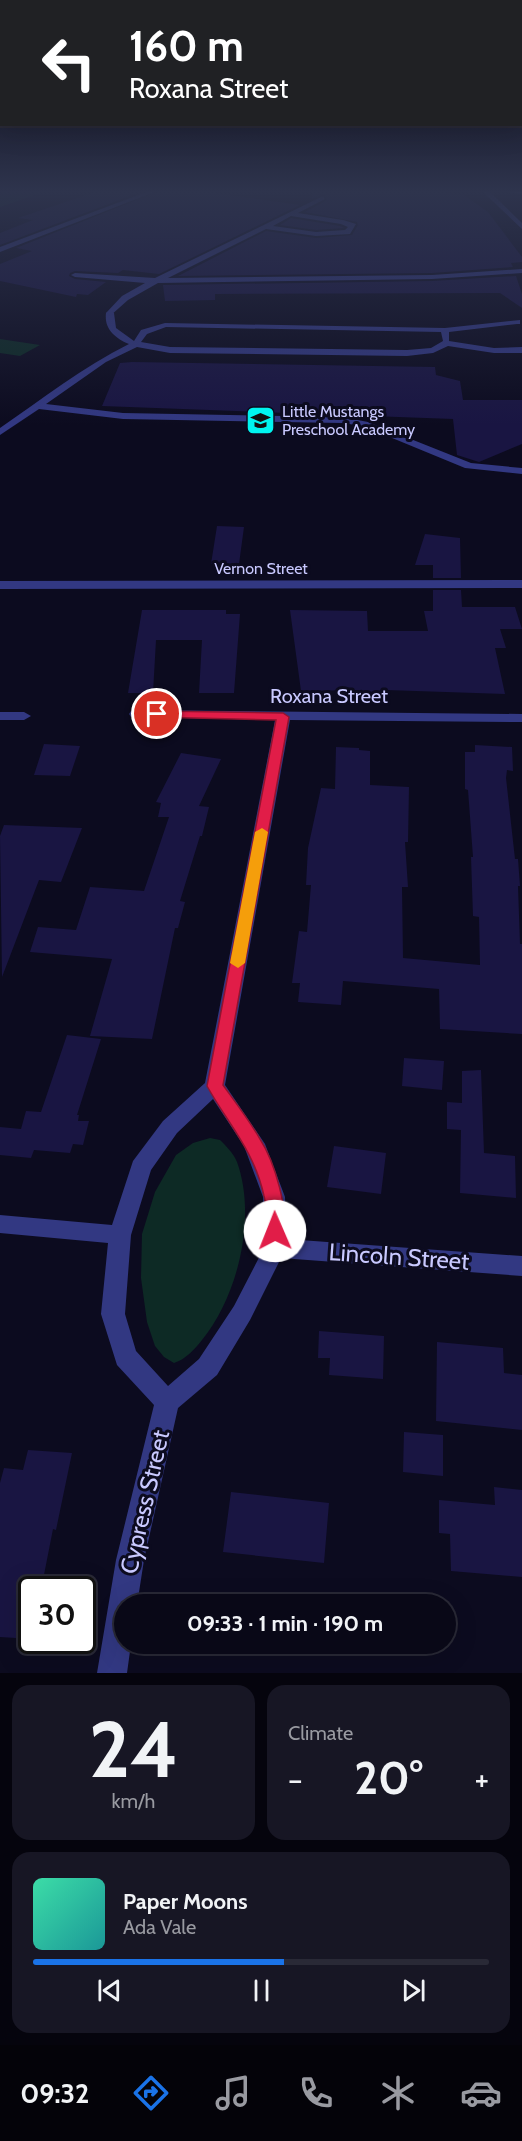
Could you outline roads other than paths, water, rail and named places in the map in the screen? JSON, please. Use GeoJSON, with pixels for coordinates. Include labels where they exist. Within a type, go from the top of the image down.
{"type":"FeatureCollection","features":[{"type":"Feature","properties":{"kind":"street"},"geometry":{"type":"LineString","coordinates":[[110,313],[113,307],[129,296],[180,269]]}},
{"type":"Feature","properties":{"kind":"street"},"geometry":{"type":"LineString","coordinates":[[75,274],[156,281],[432,277],[522,271]]}},
{"type":"Feature","properties":{"kind":"street","name":"Vernon Street"},"geometry":{"type":"LineString","coordinates":[[0,585],[522,584]]}},
{"type":"Feature","properties":{"kind":"street","name":"Roxana Street"},"geometry":{"type":"LineString","coordinates":[[136,714],[522,718]]}},
{"type":"Feature","properties":{"kind":"street"},"geometry":{"type":"LineString","coordinates":[[1,718],[24,716]]}},
{"type":"Feature","properties":{"kind":"street"},"geometry":{"type":"LineString","coordinates":[[215,1086],[254,1144],[274,1197],[275,1248],[242,1313],[208,1366],[167,1401],[126,1357],[113,1314],[120,1235],[141,1167],[170,1127],[215,1086],[283,717]]}},
{"type":"Feature","properties":{"kind":"street"},"geometry":{"type":"LineString","coordinates":[[0,1224],[120,1235]]}},
{"type":"Feature","properties":{"kind":"street","name":"Lincoln Street"},"geometry":{"type":"LineString","coordinates":[[275,1248],[522,1266]]}},
{"type":"Feature","properties":{"kind":"street","name":"Cypress Street"},"geometry":{"type":"LineString","coordinates":[[112,1673],[130,1560],[167,1401]]}},
{"type":"Feature","properties":{"kind":"lane"},"geometry":{"type":"LineString","coordinates":[[110,313],[109,322],[112,329],[124,340],[170,350],[407,353],[441,348],[446,343],[445,330]]}},
{"type":"Feature","properties":{"kind":"lane"},"geometry":{"type":"LineString","coordinates":[[0,432],[103,360],[135,344],[144,332],[165,326],[445,330],[520,323]]}},
{"type":"Feature","properties":{"kind":"lane"},"geometry":{"type":"LineString","coordinates":[[446,343],[471,348],[518,351],[522,358]]}},
{"type":"Feature","properties":{"kind":"lane"},"geometry":{"type":"LineString","coordinates":[[36,406],[123,416],[342,420],[366,424],[469,466],[522,471]]}},
{"type":"Feature","properties":{"kind":"place","name":"Little Mustangs Preschool Academy"},"geometry":{"type":"Point","coordinates":[261,420]}}]}
